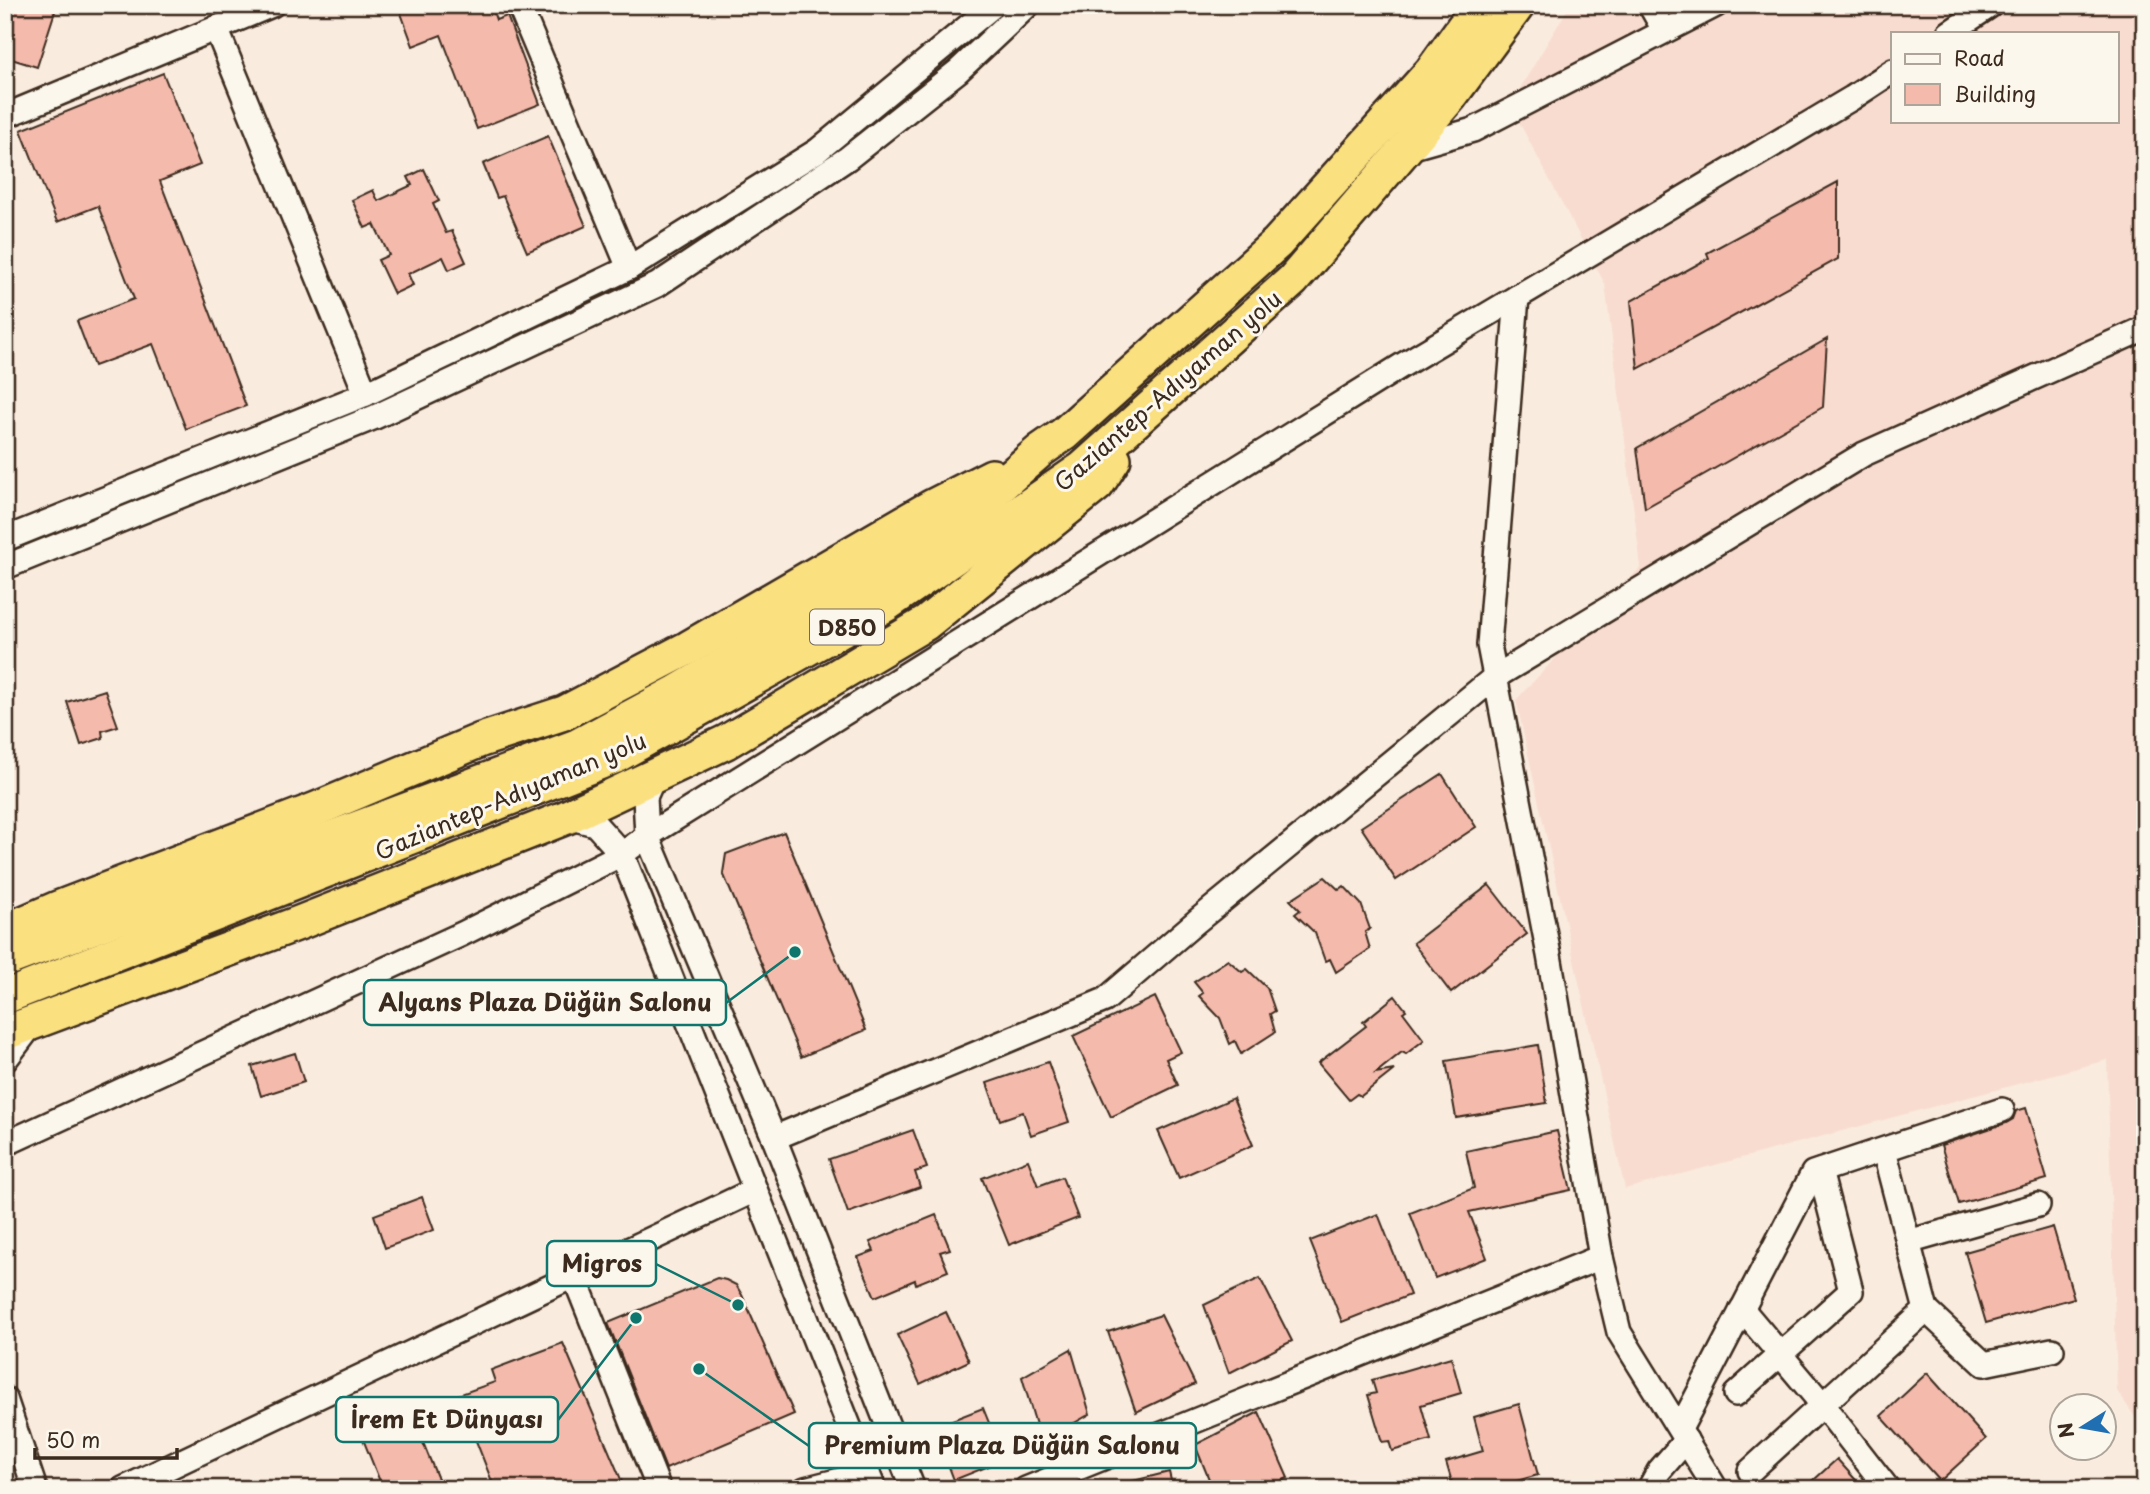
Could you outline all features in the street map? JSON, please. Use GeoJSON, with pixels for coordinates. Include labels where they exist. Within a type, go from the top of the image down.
{"type":"FeatureCollection","features":[{"type":"Feature","properties":{"kind":"highway","name":"Gaziantep-Adıyaman yolu"},"geometry":{"type":"LineString","coordinates":[[5,960],[577,746],[688,685],[940,538],[1041,450],[1064,434],[1278,243],[1431,72],[1479,5]]}},
{"type":"Feature","properties":{"kind":"highway","name":"Gaziantep-Adıyaman yolu"},"geometry":{"type":"LineString","coordinates":[[5,997],[614,757],[887,604],[1083,468],[1293,280],[1450,97],[1518,5]]}},
{"type":"Feature","properties":{"kind":"highway"},"geometry":{"type":"LineString","coordinates":[[19,1028],[299,923],[567,817],[726,742],[926,623],[1097,485],[1140,417]]}},
{"type":"Feature","properties":{"kind":"highway"},"geometry":{"type":"LineString","coordinates":[[5,931],[314,810],[481,740],[564,713],[688,648],[932,507],[1041,450]]}},
{"type":"Feature","properties":{"kind":"street"},"geometry":{"type":"LineString","coordinates":[[5,116],[272,5]]}},
{"type":"Feature","properties":{"kind":"street"},"geometry":{"type":"LineString","coordinates":[[519,5],[629,268]]}},
{"type":"Feature","properties":{"kind":"street"},"geometry":{"type":"LineString","coordinates":[[5,538],[366,394],[629,268],[817,151],[993,5]]}},
{"type":"Feature","properties":{"kind":"street"},"geometry":{"type":"LineString","coordinates":[[5,567],[375,417],[657,285],[848,158],[958,71],[1028,5]]}},
{"type":"Feature","properties":{"kind":"street"},"geometry":{"type":"LineString","coordinates":[[1650,5],[1664,30]]}},
{"type":"Feature","properties":{"kind":"street"},"geometry":{"type":"LineString","coordinates":[[1406,149],[1473,130],[1716,5]]}},
{"type":"Feature","properties":{"kind":"street"},"geometry":{"type":"LineString","coordinates":[[1950,32],[1991,5]]}},
{"type":"Feature","properties":{"kind":"street"},"geometry":{"type":"LineString","coordinates":[[216,28],[366,394]]}},
{"type":"Feature","properties":{"kind":"street"},"geometry":{"type":"LineString","coordinates":[[5,1144],[450,940],[622,854],[1378,380],[1891,72]]}},
{"type":"Feature","properties":{"kind":"street"},"geometry":{"type":"LineString","coordinates":[[1517,297],[1489,645],[1549,955],[1601,1257],[1619,1332],[1716,1489]]}},
{"type":"Feature","properties":{"kind":"street"},"geometry":{"type":"LineString","coordinates":[[774,1138],[1105,1000],[1197,921],[1495,677],[1864,454],[2145,328]]}},
{"type":"Feature","properties":{"kind":"street"},"geometry":{"type":"LineString","coordinates":[[654,777],[645,797],[647,836],[774,1138],[913,1489]]}},
{"type":"Feature","properties":{"kind":"street"},"geometry":{"type":"LineString","coordinates":[[567,817],[595,824],[622,854],[871,1481],[805,1489]]}},
{"type":"Feature","properties":{"kind":"street"},"geometry":{"type":"LineString","coordinates":[[5,1060],[19,1028]]}},
{"type":"Feature","properties":{"kind":"street"},"geometry":{"type":"LineString","coordinates":[[1649,1489],[1683,1435],[1742,1309],[1812,1173],[2002,1110]]}},
{"type":"Feature","properties":{"kind":"street"},"geometry":{"type":"LineString","coordinates":[[1884,1150],[1926,1310],[1984,1364],[2052,1350]]}},
{"type":"Feature","properties":{"kind":"street"},"geometry":{"type":"LineString","coordinates":[[1736,1394],[1851,1291],[1820,1171]]}},
{"type":"Feature","properties":{"kind":"street"},"geometry":{"type":"LineString","coordinates":[[123,1489],[755,1190]]}},
{"type":"Feature","properties":{"kind":"street"},"geometry":{"type":"LineString","coordinates":[[1908,1242],[2038,1205]]}},
{"type":"Feature","properties":{"kind":"street"},"geometry":{"type":"LineString","coordinates":[[1026,1489],[1601,1257]]}},
{"type":"Feature","properties":{"kind":"street"},"geometry":{"type":"LineString","coordinates":[[574,1276],[659,1489]]}},
{"type":"Feature","properties":{"kind":"street"},"geometry":{"type":"LineString","coordinates":[[1742,1309],[1822,1404],[1888,1489]]}},
{"type":"Feature","properties":{"kind":"street"},"geometry":{"type":"LineString","coordinates":[[1749,1471],[1926,1310]]}},
{"type":"Feature","properties":{"kind":"street"},"geometry":{"type":"LineString","coordinates":[[5,1399],[35,1489]]}},
{"type":"Feature","properties":{"kind":"shaded area"},"geometry":{"type":"Polygon","coordinates":[[[1570,5],[2145,5],[2145,1431],[2117,1391],[2107,1060],[1625,1189],[1516,700],[1641,567],[1605,284],[1510,105],[1570,5]]]}},
{"type":"Feature","properties":{"kind":"building"},"geometry":{"type":"Polygon","coordinates":[[[5,5],[57,5],[37,67],[5,57],[5,5]]]}},
{"type":"Feature","properties":{"kind":"building"},"geometry":{"type":"Polygon","coordinates":[[[398,5],[491,5],[496,20],[507,16],[540,104],[477,129],[441,35],[413,46],[398,5]]]}},
{"type":"Feature","properties":{"kind":"building"},"geometry":{"type":"Polygon","coordinates":[[[163,73],[200,165],[160,181],[246,406],[186,429],[153,344],[94,366],[77,321],[134,299],[98,206],[57,222],[21,130],[163,73]]]}},
{"type":"Feature","properties":{"kind":"building"},"geometry":{"type":"Polygon","coordinates":[[[548,136],[586,226],[527,252],[503,196],[497,198],[483,164],[548,136]]]}},
{"type":"Feature","properties":{"kind":"building"},"geometry":{"type":"Polygon","coordinates":[[[424,169],[439,201],[433,204],[446,233],[452,231],[466,262],[449,270],[443,257],[408,274],[413,285],[394,294],[378,260],[389,255],[374,224],[365,228],[352,200],[373,190],[378,201],[412,185],[408,177],[424,169]]]}},
{"type":"Feature","properties":{"kind":"building"},"geometry":{"type":"Polygon","coordinates":[[[1838,182],[1838,259],[1638,369],[1631,301],[1709,258],[1707,253],[1838,182]]]}},
{"type":"Feature","properties":{"kind":"building"},"geometry":{"type":"Polygon","coordinates":[[[1827,339],[1823,407],[1645,508],[1637,448],[1827,339]]]}},
{"type":"Feature","properties":{"kind":"building"},"geometry":{"type":"Polygon","coordinates":[[[105,690],[118,726],[102,731],[103,738],[81,745],[67,702],[105,690]]]}},
{"type":"Feature","properties":{"kind":"building"},"geometry":{"type":"Polygon","coordinates":[[[1442,774],[1476,827],[1396,880],[1361,827],[1442,774]]]}},
{"type":"Feature","properties":{"kind":"building"},"geometry":{"type":"Polygon","coordinates":[[[784,832],[866,1030],[801,1057],[723,873],[726,854],[784,832]]]}},
{"type":"Feature","properties":{"kind":"building"},"geometry":{"type":"Polygon","coordinates":[[[1325,877],[1339,890],[1344,886],[1361,904],[1370,929],[1365,932],[1370,949],[1336,972],[1330,959],[1325,961],[1315,933],[1295,914],[1300,910],[1290,900],[1325,877]]]}},
{"type":"Feature","properties":{"kind":"building"},"geometry":{"type":"Polygon","coordinates":[[[1489,885],[1527,934],[1451,993],[1413,943],[1489,885]]]}},
{"type":"Feature","properties":{"kind":"building"},"geometry":{"type":"Polygon","coordinates":[[[1228,960],[1242,972],[1247,969],[1267,988],[1275,1011],[1270,1014],[1275,1032],[1241,1054],[1235,1041],[1230,1044],[1220,1018],[1199,996],[1203,993],[1194,982],[1228,960]]]}},
{"type":"Feature","properties":{"kind":"building"},"geometry":{"type":"Polygon","coordinates":[[[1395,996],[1406,1010],[1403,1012],[1424,1040],[1406,1054],[1402,1052],[1376,1073],[1394,1070],[1361,1096],[1357,1094],[1349,1100],[1318,1063],[1366,1026],[1363,1022],[1395,996]]]}},
{"type":"Feature","properties":{"kind":"building"},"geometry":{"type":"Polygon","coordinates":[[[1155,997],[1181,1052],[1166,1059],[1178,1085],[1111,1117],[1073,1036],[1155,997]]]}},
{"type":"Feature","properties":{"kind":"building"},"geometry":{"type":"Polygon","coordinates":[[[1538,1045],[1547,1103],[1456,1118],[1446,1061],[1538,1045]]]}},
{"type":"Feature","properties":{"kind":"building"},"geometry":{"type":"Polygon","coordinates":[[[295,1053],[304,1082],[261,1096],[252,1066],[295,1053]]]}},
{"type":"Feature","properties":{"kind":"building"},"geometry":{"type":"Polygon","coordinates":[[[1048,1062],[1069,1122],[1031,1135],[1023,1112],[1000,1120],[987,1083],[1048,1062]]]}},
{"type":"Feature","properties":{"kind":"building"},"geometry":{"type":"Polygon","coordinates":[[[1233,1098],[1253,1145],[1179,1178],[1158,1131],[1233,1098]]]}},
{"type":"Feature","properties":{"kind":"building"},"geometry":{"type":"Polygon","coordinates":[[[2026,1108],[2047,1179],[1959,1204],[1941,1145],[2006,1123],[2013,1119],[2016,1111],[2026,1108]]]}},
{"type":"Feature","properties":{"kind":"building"},"geometry":{"type":"Polygon","coordinates":[[[913,1130],[927,1168],[915,1172],[920,1187],[848,1213],[829,1159],[913,1130]]]}},
{"type":"Feature","properties":{"kind":"building"},"geometry":{"type":"Polygon","coordinates":[[[1557,1131],[1571,1190],[1469,1212],[1487,1258],[1435,1278],[1410,1213],[1474,1188],[1466,1151],[1557,1131]]]}},
{"type":"Feature","properties":{"kind":"building"},"geometry":{"type":"Polygon","coordinates":[[[1028,1160],[1038,1186],[1062,1177],[1078,1218],[1009,1245],[982,1178],[1028,1160]]]}},
{"type":"Feature","properties":{"kind":"building"},"geometry":{"type":"Polygon","coordinates":[[[422,1197],[434,1230],[385,1248],[374,1215],[422,1197]]]}},
{"type":"Feature","properties":{"kind":"building"},"geometry":{"type":"Polygon","coordinates":[[[1378,1214],[1410,1295],[1342,1322],[1310,1241],[1378,1214]]]}},
{"type":"Feature","properties":{"kind":"building"},"geometry":{"type":"Polygon","coordinates":[[[936,1215],[950,1249],[940,1252],[948,1271],[916,1284],[915,1280],[875,1297],[858,1257],[874,1251],[870,1242],[936,1215]]]}},
{"type":"Feature","properties":{"kind":"building"},"geometry":{"type":"Polygon","coordinates":[[[2053,1227],[2074,1298],[1986,1323],[1965,1252],[2053,1227]]]}},
{"type":"Feature","properties":{"kind":"building"},"geometry":{"type":"Polygon","coordinates":[[[717,1278],[736,1285],[742,1295],[794,1414],[666,1469],[608,1323],[717,1278]]]}},
{"type":"Feature","properties":{"kind":"building"},"geometry":{"type":"Polygon","coordinates":[[[1260,1278],[1292,1341],[1229,1373],[1204,1305],[1260,1278]]]}},
{"type":"Feature","properties":{"kind":"building"},"geometry":{"type":"Polygon","coordinates":[[[946,1312],[969,1361],[920,1384],[897,1335],[946,1312]]]}},
{"type":"Feature","properties":{"kind":"building"},"geometry":{"type":"Polygon","coordinates":[[[1161,1315],[1195,1384],[1136,1412],[1108,1332],[1161,1315]]]}},
{"type":"Feature","properties":{"kind":"building"},"geometry":{"type":"Polygon","coordinates":[[[563,1343],[623,1484],[607,1489],[495,1489],[458,1395],[495,1382],[491,1370],[563,1343]]]}},
{"type":"Feature","properties":{"kind":"building"},"geometry":{"type":"Polygon","coordinates":[[[1071,1349],[1090,1414],[1041,1442],[1022,1377],[1071,1349]]]}},
{"type":"Feature","properties":{"kind":"building"},"geometry":{"type":"Polygon","coordinates":[[[1451,1357],[1461,1393],[1421,1405],[1431,1440],[1392,1451],[1389,1441],[1382,1442],[1368,1395],[1376,1393],[1372,1380],[1451,1357]]]}},
{"type":"Feature","properties":{"kind":"building"},"geometry":{"type":"Polygon","coordinates":[[[1927,1373],[1986,1439],[1940,1481],[1881,1416],[1927,1373]]]}},
{"type":"Feature","properties":{"kind":"building"},"geometry":{"type":"Polygon","coordinates":[[[1519,1404],[1538,1475],[1488,1489],[1454,1489],[1446,1462],[1483,1451],[1474,1417],[1519,1404]]]}},
{"type":"Feature","properties":{"kind":"building"},"geometry":{"type":"Polygon","coordinates":[[[983,1408],[1004,1460],[954,1480],[934,1427],[983,1408]]]}},
{"type":"Feature","properties":{"kind":"building"},"geometry":{"type":"Polygon","coordinates":[[[1259,1412],[1288,1478],[1262,1489],[1213,1489],[1195,1445],[1259,1412]]]}},
{"type":"Feature","properties":{"kind":"building"},"geometry":{"type":"Polygon","coordinates":[[[413,1418],[442,1489],[383,1489],[363,1439],[413,1418]]]}},
{"type":"Feature","properties":{"kind":"building"},"geometry":{"type":"Polygon","coordinates":[[[1837,1459],[1864,1489],[1804,1489],[1837,1459]]]}},
{"type":"Feature","properties":{"kind":"building"},"geometry":{"type":"Polygon","coordinates":[[[1169,1472],[1173,1489],[1126,1489],[1125,1483],[1169,1472]]]}},
{"type":"Feature","properties":{"kind":"place","name":"Alyans Plaza Düğün Salonu"},"geometry":{"type":"Point","coordinates":[795,952]}},
{"type":"Feature","properties":{"kind":"place","name":"Migros"},"geometry":{"type":"Point","coordinates":[738,1305]}},
{"type":"Feature","properties":{"kind":"place","name":"İrem Et Dünyası"},"geometry":{"type":"Point","coordinates":[636,1318]}},
{"type":"Feature","properties":{"kind":"place","name":"Premium Plaza Düğün Salonu"},"geometry":{"type":"Point","coordinates":[699,1369]}}]}
